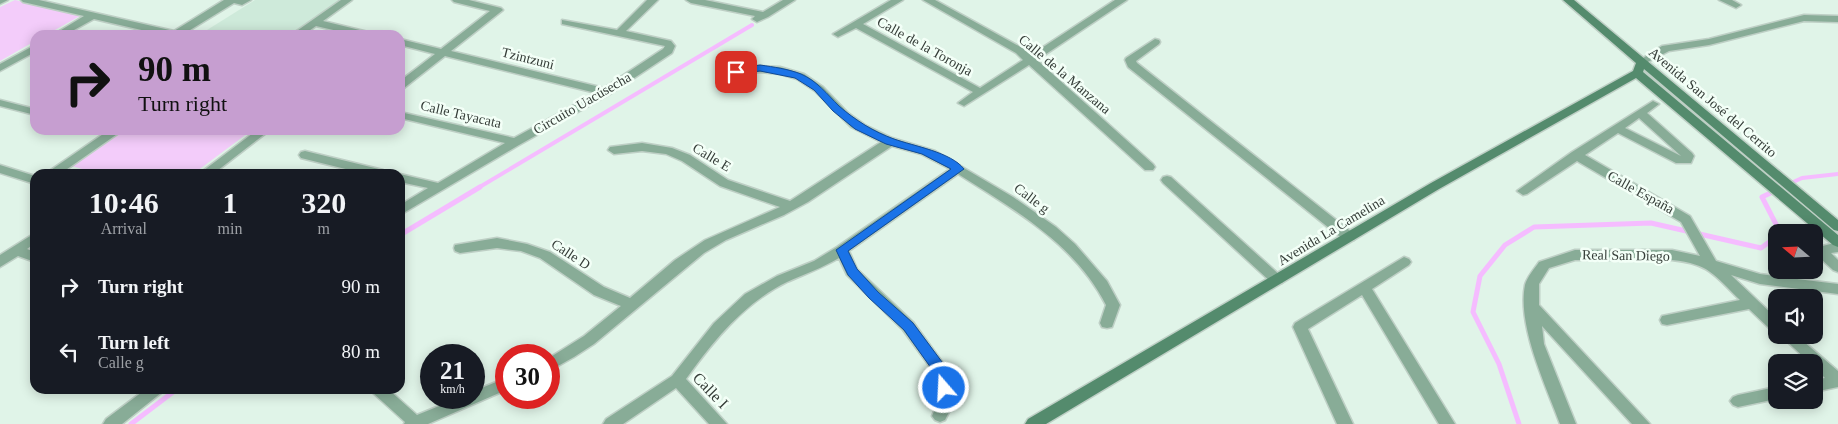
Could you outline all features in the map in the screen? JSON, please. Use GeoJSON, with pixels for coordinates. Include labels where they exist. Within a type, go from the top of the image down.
{"type":"FeatureCollection","features":[{"type":"Feature","properties":{"kind":"street"},"geometry":{"type":"LineString","coordinates":[[26,0],[153,30]]}},
{"type":"Feature","properties":{"kind":"street"},"geometry":{"type":"LineString","coordinates":[[183,30],[231,0]]}},
{"type":"Feature","properties":{"kind":"street"},"geometry":{"type":"LineString","coordinates":[[303,30],[347,0]]}},
{"type":"Feature","properties":{"kind":"street"},"geometry":{"type":"LineString","coordinates":[[405,82],[498,10],[457,0]]}},
{"type":"Feature","properties":{"kind":"street"},"geometry":{"type":"LineString","coordinates":[[619,33],[653,0]]}},
{"type":"Feature","properties":{"kind":"street"},"geometry":{"type":"LineString","coordinates":[[691,0],[761,17],[790,0]]}},
{"type":"Feature","properties":{"kind":"street"},"geometry":{"type":"LineString","coordinates":[[838,34],[898,0]]}},
{"type":"Feature","properties":{"kind":"street","name":"Calle de la Manzana"},"geometry":{"type":"LineString","coordinates":[[928,0],[1020,51],[1149,167]]}},
{"type":"Feature","properties":{"kind":"street"},"geometry":{"type":"LineString","coordinates":[[964,103],[1122,0]]}},
{"type":"Feature","properties":{"kind":"street","name":"Avenida San José del Cerrito"},"geometry":{"type":"LineString","coordinates":[[1568,0],[1764,180],[1838,242]]}},
{"type":"Feature","properties":{"kind":"street"},"geometry":{"type":"LineString","coordinates":[[1724,0],[1736,5]]}},
{"type":"Feature","properties":{"kind":"street"},"geometry":{"type":"LineString","coordinates":[[67,30],[92,16]]}},
{"type":"Feature","properties":{"kind":"street"},"geometry":{"type":"LineString","coordinates":[[1640,67],[1666,48],[1709,42],[1804,18],[1838,19]]}},
{"type":"Feature","properties":{"kind":"street"},"geometry":{"type":"LineString","coordinates":[[314,22],[347,30]]}},
{"type":"Feature","properties":{"kind":"street","name":"Circuito Uacúsecha"},"geometry":{"type":"LineString","coordinates":[[405,208],[515,142],[606,92],[668,50],[670,46],[667,43],[566,22]]}},
{"type":"Feature","properties":{"kind":"street","name":"Calle de la Toronja"},"geometry":{"type":"LineString","coordinates":[[856,24],[980,92]]}},
{"type":"Feature","properties":{"kind":"street"},"geometry":{"type":"LineString","coordinates":[[1155,42],[1130,60],[1132,65],[1348,237]]}},
{"type":"Feature","properties":{"kind":"street","name":"Tzintzuni"},"geometry":{"type":"LineString","coordinates":[[405,43],[606,92]]}},
{"type":"Feature","properties":{"kind":"street"},"geometry":{"type":"LineString","coordinates":[[0,68],[30,53]]}},
{"type":"Feature","properties":{"kind":"street","name":"Avenida San José del Cerrito"},"geometry":{"type":"LineString","coordinates":[[1640,67],[1778,176],[1838,227]]}},
{"type":"Feature","properties":{"kind":"street","name":"Avenida La Camelina"},"geometry":{"type":"LineString","coordinates":[[1033,424],[1640,67]]}},
{"type":"Feature","properties":{"kind":"street","name":"Calle g"},"geometry":{"type":"LineString","coordinates":[[736,72],[760,68],[778,70],[799,76],[817,88],[836,108],[859,127],[890,142],[926,152],[1011,199],[1070,246],[1106,289],[1113,305],[1106,323]]}},
{"type":"Feature","properties":{"kind":"street"},"geometry":{"type":"LineString","coordinates":[[0,103],[30,111]]}},
{"type":"Feature","properties":{"kind":"street"},"geometry":{"type":"LineString","coordinates":[[1523,191],[1653,104]]}},
{"type":"Feature","properties":{"kind":"street"},"geometry":{"type":"LineString","coordinates":[[1617,128],[1672,157],[1687,160],[1688,156],[1684,152],[1640,113]]}},
{"type":"Feature","properties":{"kind":"street","name":"Calle Tayacata"},"geometry":{"type":"LineString","coordinates":[[405,116],[515,142]]}},
{"type":"Feature","properties":{"kind":"street"},"geometry":{"type":"LineString","coordinates":[[58,169],[105,135]]}},
{"type":"Feature","properties":{"kind":"street"},"geometry":{"type":"LineString","coordinates":[[212,169],[257,135]]}},
{"type":"Feature","properties":{"kind":"street"},"geometry":{"type":"LineString","coordinates":[[560,359],[604,328],[676,265],[728,234],[791,206],[890,142]]}},
{"type":"Feature","properties":{"kind":"street","name":"Calle E"},"geometry":{"type":"LineString","coordinates":[[614,150],[642,147],[668,151],[686,158],[724,183],[791,206]]}},
{"type":"Feature","properties":{"kind":"street"},"geometry":{"type":"LineString","coordinates":[[305,155],[362,169]]}},
{"type":"Feature","properties":{"kind":"street","name":"Calle España"},"geometry":{"type":"LineString","coordinates":[[1576,156],[1680,214],[1691,225],[1701,249],[1710,263],[1768,319]]}},
{"type":"Feature","properties":{"kind":"street"},"geometry":{"type":"LineString","coordinates":[[0,169],[30,178]]}},
{"type":"Feature","properties":{"kind":"street"},"geometry":{"type":"LineString","coordinates":[[611,424],[677,380],[719,327],[750,298],[782,279],[819,264],[842,250],[958,169]]}},
{"type":"Feature","properties":{"kind":"street"},"geometry":{"type":"LineString","coordinates":[[405,179],[440,187]]}},
{"type":"Feature","properties":{"kind":"street"},"geometry":{"type":"LineString","coordinates":[[1167,180],[1277,280]]}},
{"type":"Feature","properties":{"kind":"street"},"geometry":{"type":"LineString","coordinates":[[0,262],[30,240]]}},
{"type":"Feature","properties":{"kind":"street","name":"Calle D"},"geometry":{"type":"LineString","coordinates":[[460,248],[497,243],[522,246],[545,255],[599,291],[631,304]]}},
{"type":"Feature","properties":{"kind":"street"},"geometry":{"type":"LineString","coordinates":[[1823,251],[1838,247]]}},
{"type":"Feature","properties":{"kind":"street"},"geometry":{"type":"LineString","coordinates":[[16,250],[30,255]]}},
{"type":"Feature","properties":{"kind":"street"},"geometry":{"type":"LineString","coordinates":[[842,250],[852,272],[908,326],[943,374],[946,402],[940,416]]}},
{"type":"Feature","properties":{"kind":"street","name":"Real San Diego"},"geometry":{"type":"LineString","coordinates":[[1568,424],[1537,344],[1532,307],[1532,284],[1544,266],[1575,255],[1672,255],[1710,263],[1741,274],[1785,282]]}},
{"type":"Feature","properties":{"kind":"street"},"geometry":{"type":"LineString","coordinates":[[1823,257],[1838,268]]}},
{"type":"Feature","properties":{"kind":"street"},"geometry":{"type":"LineString","coordinates":[[1345,424],[1300,327],[1404,262]]}},
{"type":"Feature","properties":{"kind":"street"},"geometry":{"type":"LineString","coordinates":[[1785,282],[1788,279]]}},
{"type":"Feature","properties":{"kind":"street"},"geometry":{"type":"LineString","coordinates":[[1785,282],[1838,289]]}},
{"type":"Feature","properties":{"kind":"street"},"geometry":{"type":"LineString","coordinates":[[1364,287],[1447,424]]}},
{"type":"Feature","properties":{"kind":"street"},"geometry":{"type":"LineString","coordinates":[[1667,320],[1751,303]]}},
{"type":"Feature","properties":{"kind":"street"},"geometry":{"type":"LineString","coordinates":[[1532,307],[1642,424]]}},
{"type":"Feature","properties":{"kind":"street"},"geometry":{"type":"LineString","coordinates":[[1797,344],[1838,380]]}},
{"type":"Feature","properties":{"kind":"street","name":"Calle I"},"geometry":{"type":"LineString","coordinates":[[677,380],[719,424]]}},
{"type":"Feature","properties":{"kind":"street"},"geometry":{"type":"LineString","coordinates":[[1823,384],[1838,380]]}},
{"type":"Feature","properties":{"kind":"street"},"geometry":{"type":"LineString","coordinates":[[383,394],[413,423],[495,389]]}},
{"type":"Feature","properties":{"kind":"street"},"geometry":{"type":"LineString","coordinates":[[111,424],[150,394]]}},
{"type":"Feature","properties":{"kind":"street"},"geometry":{"type":"LineString","coordinates":[[1738,401],[1768,395]]}},
{"type":"Feature","properties":{"kind":"shaded area"},"geometry":{"type":"Polygon","coordinates":[[[15,0],[80,16],[55,30],[30,30],[30,44],[0,61],[0,7],[15,0]]]}},
{"type":"Feature","properties":{"kind":"shaded area"},"geometry":{"type":"Polygon","coordinates":[[[255,0],[341,0],[297,30],[207,30],[255,0]]]}},
{"type":"Feature","properties":{"kind":"shaded area"},"geometry":{"type":"Polygon","coordinates":[[[118,135],[245,135],[200,169],[82,169],[72,166],[118,135]]]}},
{"type":"Feature","properties":{"kind":"waterway"},"geometry":{"type":"LineString","coordinates":[[478,188],[752,25]]}},
{"type":"Feature","properties":{"kind":"waterway"},"geometry":{"type":"LineString","coordinates":[[1780,188],[1802,178],[1838,174]]}},
{"type":"Feature","properties":{"kind":"waterway"},"geometry":{"type":"LineString","coordinates":[[405,232],[480,187]]}},
{"type":"Feature","properties":{"kind":"waterway"},"geometry":{"type":"LineString","coordinates":[[1776,224],[1762,197],[1783,187]]}},
{"type":"Feature","properties":{"kind":"waterway"},"geometry":{"type":"LineString","coordinates":[[1519,424],[1499,364],[1473,312],[1480,276],[1505,245],[1534,227],[1651,223],[1761,248],[1768,243]]}},
{"type":"Feature","properties":{"kind":"waterway"},"geometry":{"type":"LineString","coordinates":[[131,424],[170,394]]}},
{"type":"Feature","properties":{"kind":"route"},"geometry":{"type":"LineString","coordinates":[[736,72],[760,68],[778,70],[799,76],[817,88],[836,108],[859,127],[890,142],[926,152],[958,169],[842,250],[852,272],[908,326],[943,374],[944,388]]}}]}
